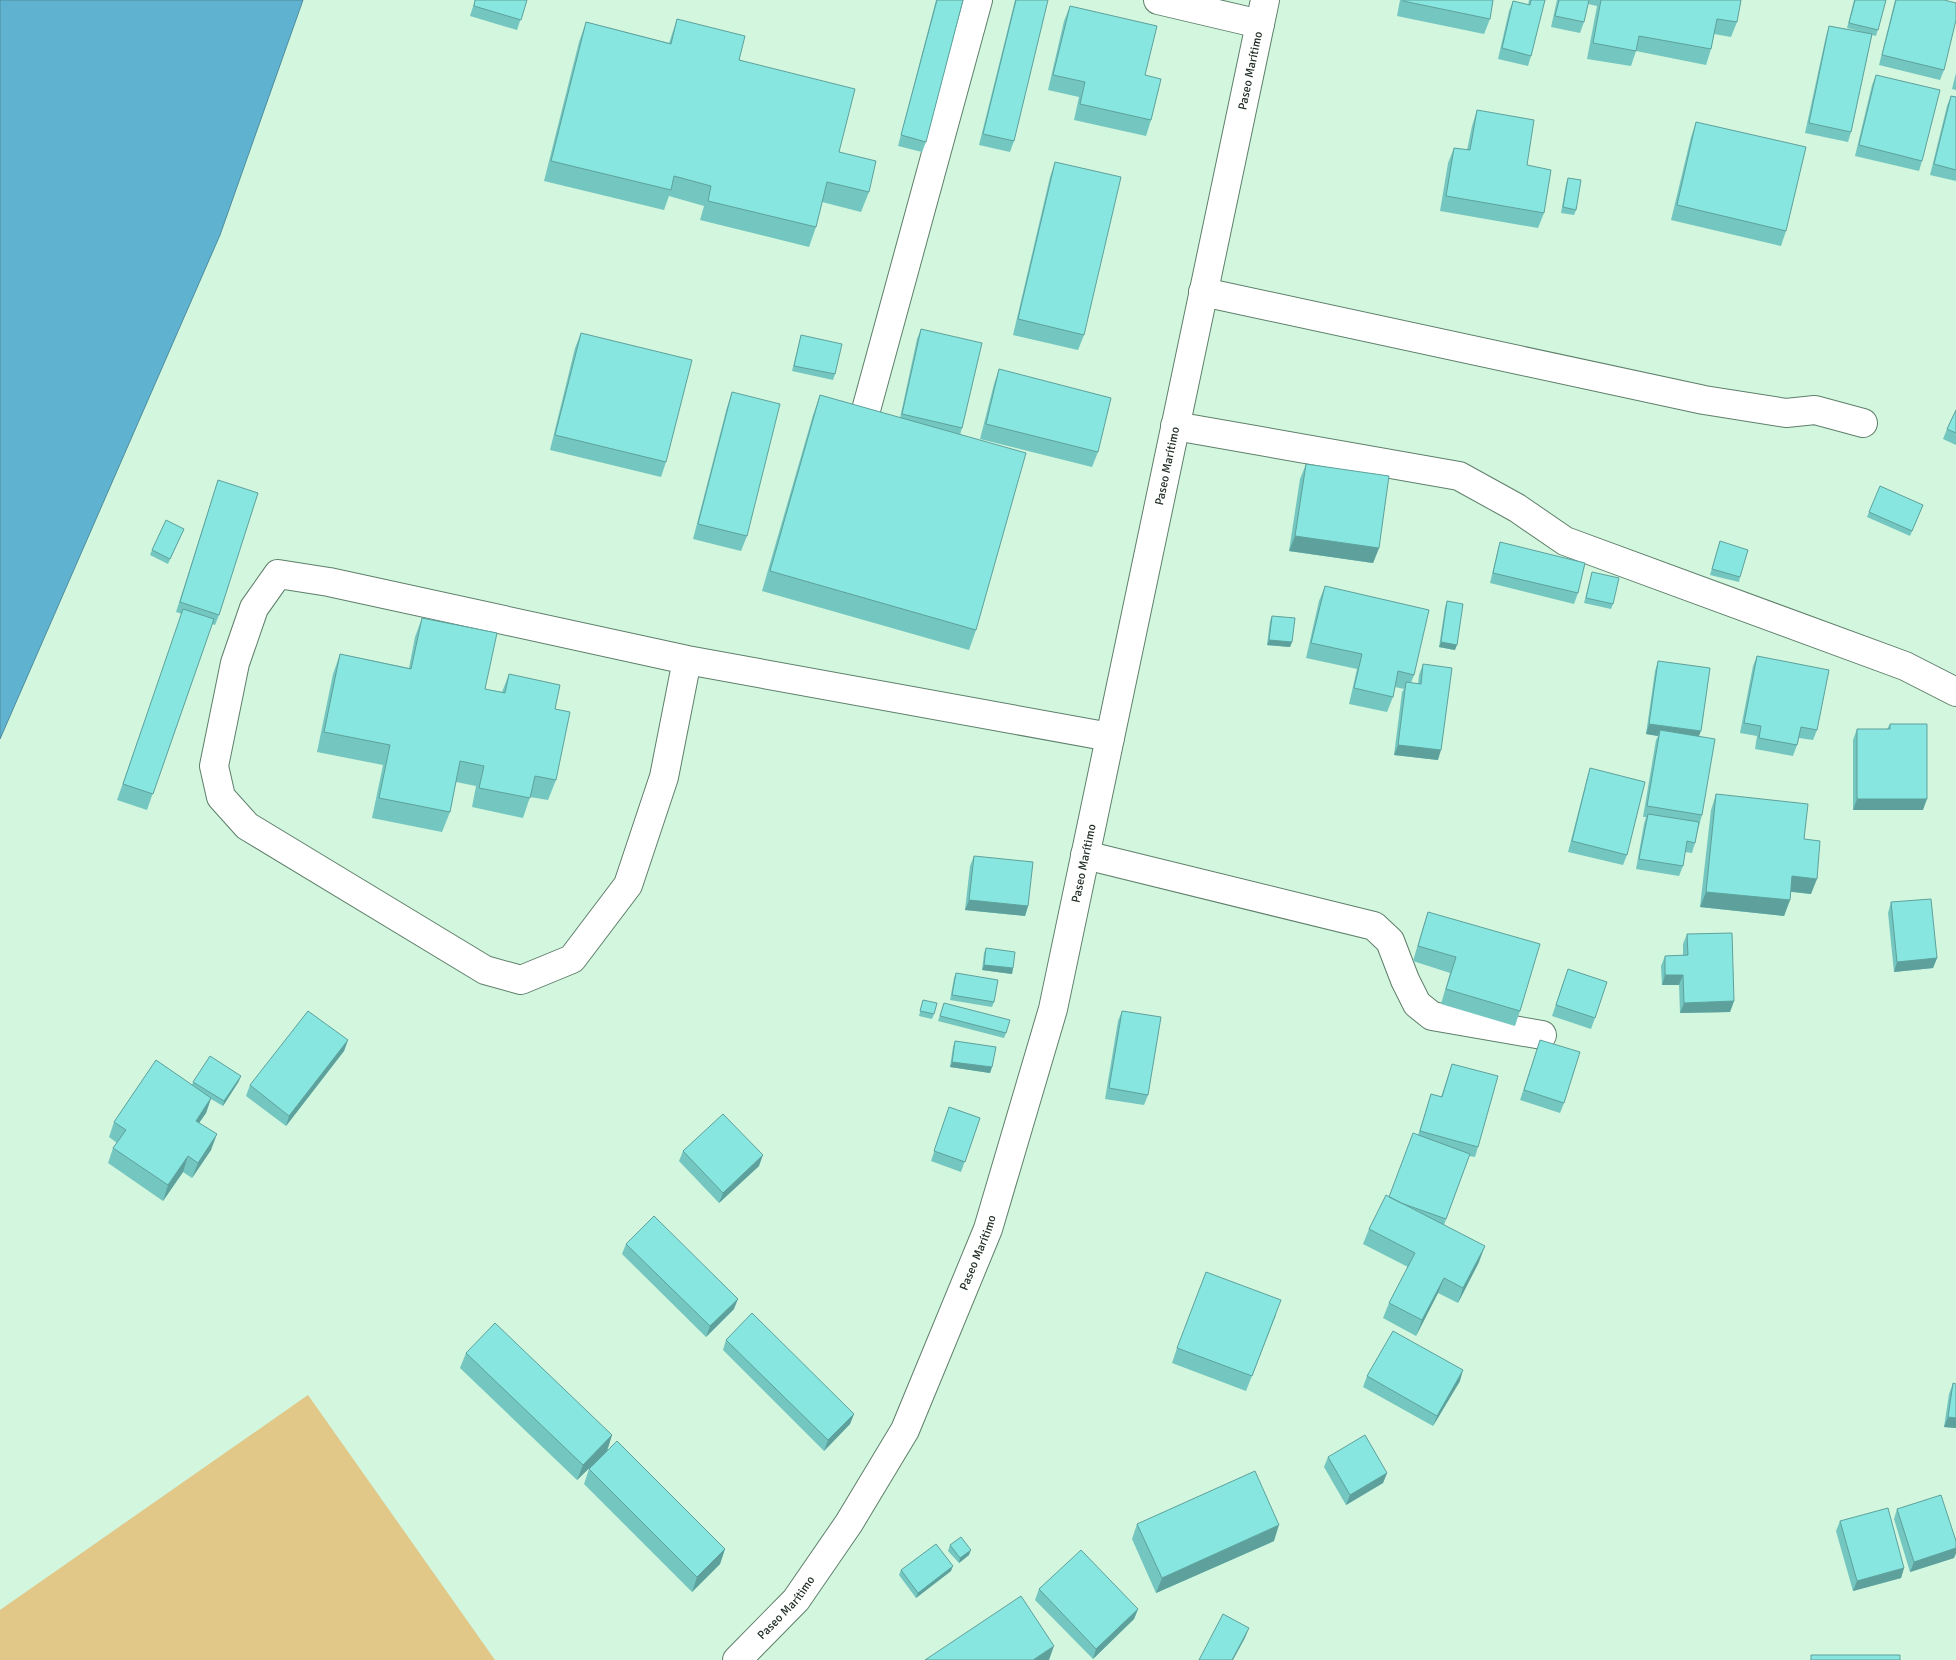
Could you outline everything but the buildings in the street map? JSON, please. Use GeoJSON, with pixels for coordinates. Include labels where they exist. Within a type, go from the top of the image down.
{"type":"FeatureCollection","features":[{"type":"Feature","properties":{"kind":"street"},"geometry":{"type":"LineString","coordinates":[[866,410],[978,0]]}},
{"type":"Feature","properties":{"kind":"street"},"geometry":{"type":"LineString","coordinates":[[1158,0],[1263,12]]}},
{"type":"Feature","properties":{"kind":"street","name":"Paseo Marítimo"},"geometry":{"type":"LineString","coordinates":[[737,1660],[796,1600],[850,1523],[906,1430],[988,1229],[1053,1009],[1263,12]]}},
{"type":"Feature","properties":{"kind":"street"},"geometry":{"type":"LineString","coordinates":[[1204,292],[1704,400],[1786,413],[1815,410],[1863,423]]}},
{"type":"Feature","properties":{"kind":"street"},"geometry":{"type":"LineString","coordinates":[[1175,426],[1458,476],[1517,508],[1565,541],[1906,666],[1956,692]]}},
{"type":"Feature","properties":{"kind":"street"},"geometry":{"type":"LineString","coordinates":[[687,660],[664,777],[628,886],[572,959],[521,980],[485,970],[247,826],[221,797],[214,766],[235,663],[254,608],[278,574],[329,582],[687,660],[1110,737]]}},
{"type":"Feature","properties":{"kind":"street"},"geometry":{"type":"LineString","coordinates":[[1086,855],[1374,926],[1390,940],[1405,980],[1417,1004],[1432,1016],[1542,1035]]}},
{"type":"Feature","properties":{"kind":"shaded area"},"geometry":{"type":"Polygon","coordinates":[[[308,1395],[495,1660],[0,1660],[0,1610],[308,1395]]]}},
{"type":"Feature","properties":{"kind":"water"},"geometry":{"type":"Polygon","coordinates":[[[0,0],[303,0],[220,235],[0,739],[0,0]]]}}]}
